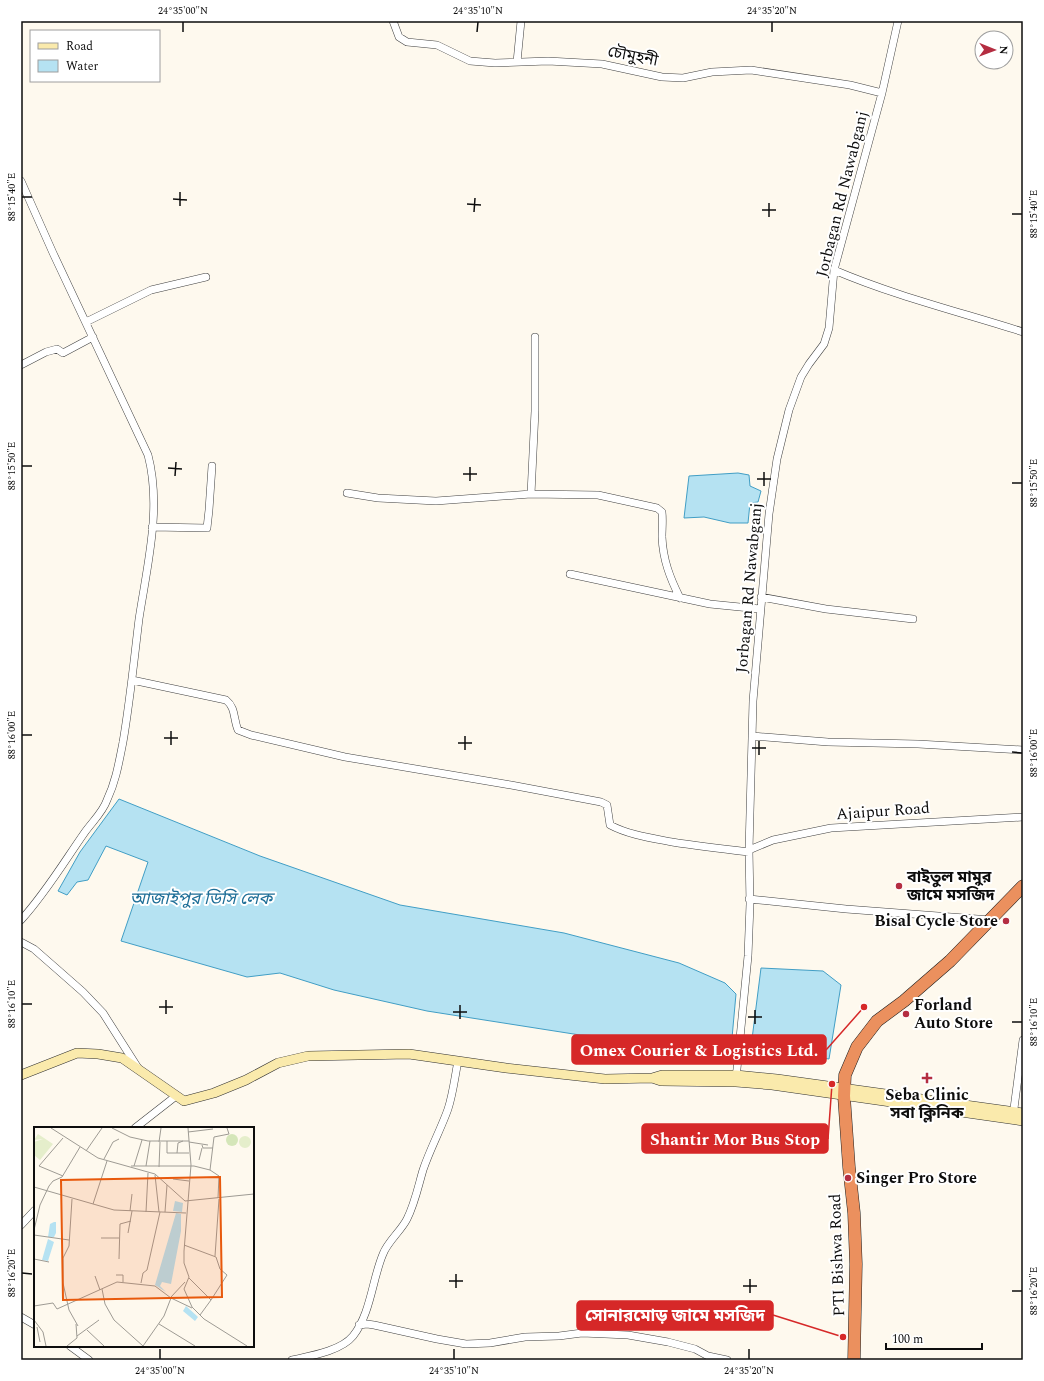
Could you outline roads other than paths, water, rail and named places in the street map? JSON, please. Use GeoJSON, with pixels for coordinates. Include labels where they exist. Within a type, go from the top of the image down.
{"type":"FeatureCollection","features":[{"type":"Feature","properties":{"kind":"highway","name":"PTI Bishwa Road"},"geometry":{"type":"LineString","coordinates":[[854,1360],[856,1264],[854,1213],[844,1092],[845,1075],[857,1047],[877,1021],[904,1001],[950,961],[1023,886]]}},
{"type":"Feature","properties":{"kind":"street","name":"চৌমুহনী"},"geometry":{"type":"LineString","coordinates":[[393,21],[399,37],[407,42],[437,45],[470,61],[495,63],[548,61],[602,64],[662,77],[683,78],[712,72],[752,70],[850,84],[882,93]]}},
{"type":"Feature","properties":{"kind":"street"},"geometry":{"type":"LineString","coordinates":[[517,62],[521,21]]}},
{"type":"Feature","properties":{"kind":"street","name":"Jorbagan Rd Nawabganj"},"geometry":{"type":"LineString","coordinates":[[736,1079],[748,956],[753,701],[761,598],[777,459],[789,410],[801,377],[824,344],[829,328],[834,270],[882,93],[898,21]]}},
{"type":"Feature","properties":{"kind":"street"},"geometry":{"type":"LineString","coordinates":[[21,181],[53,253],[148,455],[152,470],[153,487],[152,527],[129,708],[116,779],[107,802],[42,894],[21,920]]}},
{"type":"Feature","properties":{"kind":"street"},"geometry":{"type":"LineString","coordinates":[[834,270],[860,281],[966,316],[1023,332]]}},
{"type":"Feature","properties":{"kind":"street"},"geometry":{"type":"LineString","coordinates":[[86,322],[151,290],[206,277]]}},
{"type":"Feature","properties":{"kind":"street"},"geometry":{"type":"LineString","coordinates":[[21,364],[46,352],[57,349],[63,353],[93,337]]}},
{"type":"Feature","properties":{"kind":"street"},"geometry":{"type":"LineString","coordinates":[[531,494],[535,411],[535,337]]}},
{"type":"Feature","properties":{"kind":"street"},"geometry":{"type":"LineString","coordinates":[[152,527],[207,528],[212,466]]}},
{"type":"Feature","properties":{"kind":"street"},"geometry":{"type":"LineString","coordinates":[[347,493],[378,498],[436,501],[531,494],[598,495],[657,508],[662,512],[663,516],[662,538],[665,562],[671,581],[680,598]]}},
{"type":"Feature","properties":{"kind":"street"},"geometry":{"type":"LineString","coordinates":[[570,574],[710,604],[760,609]]}},
{"type":"Feature","properties":{"kind":"street"},"geometry":{"type":"LineString","coordinates":[[761,598],[826,609],[913,619]]}},
{"type":"Feature","properties":{"kind":"street"},"geometry":{"type":"LineString","coordinates":[[132,680],[226,700],[232,705],[238,730],[251,735],[345,757],[511,784],[601,802],[607,805],[610,825],[616,828],[646,837],[702,847],[749,851]]}},
{"type":"Feature","properties":{"kind":"street"},"geometry":{"type":"LineString","coordinates":[[752,736],[828,742],[918,744],[1023,750]]}},
{"type":"Feature","properties":{"kind":"street","name":"Ajaipur Road"},"geometry":{"type":"LineString","coordinates":[[749,851],[773,840],[831,828],[1023,817]]}},
{"type":"Feature","properties":{"kind":"street"},"geometry":{"type":"LineString","coordinates":[[749,899],[846,910],[991,920]]}},
{"type":"Feature","properties":{"kind":"street"},"geometry":{"type":"LineString","coordinates":[[21,942],[34,949],[83,992],[103,1013],[140,1071]]}},
{"type":"Feature","properties":{"kind":"street"},"geometry":{"type":"LineString","coordinates":[[1013,1116],[1023,1040]]}},
{"type":"Feature","properties":{"kind":"street"},"geometry":{"type":"LineString","coordinates":[[21,1075],[77,1053],[98,1054],[122,1058],[184,1102],[214,1093],[246,1080],[278,1063],[308,1056],[409,1054],[506,1068],[605,1079],[652,1078],[661,1081],[736,1079],[772,1085],[844,1092],[955,1107],[1013,1116],[1023,1122]]}},
{"type":"Feature","properties":{"kind":"street"},"geometry":{"type":"LineString","coordinates":[[292,1360],[318,1354],[339,1346],[352,1337],[359,1325],[366,1312],[384,1251],[406,1220],[414,1201],[424,1170],[449,1107],[458,1061]]}},
{"type":"Feature","properties":{"kind":"street"},"geometry":{"type":"LineString","coordinates":[[136,1127],[176,1096]]}},
{"type":"Feature","properties":{"kind":"street"},"geometry":{"type":"LineString","coordinates":[[1013,1116],[1023,1113]]}},
{"type":"Feature","properties":{"kind":"street"},"geometry":{"type":"LineString","coordinates":[[21,1225],[34,1211]]}},
{"type":"Feature","properties":{"kind":"street"},"geometry":{"type":"LineString","coordinates":[[21,1317],[34,1324]]}},
{"type":"Feature","properties":{"kind":"street"},"geometry":{"type":"LineString","coordinates":[[359,1325],[374,1325],[466,1344],[490,1343],[525,1337],[559,1336],[582,1333],[628,1335],[668,1342],[695,1349],[708,1356],[727,1360]]}},
{"type":"Feature","properties":{"kind":"street"},"geometry":{"type":"LineString","coordinates":[[71,1347],[89,1360]]}},
{"type":"Feature","properties":{"kind":"water"},"geometry":{"type":"Polygon","coordinates":[[[738,473],[749,475],[750,486],[761,491],[758,502],[750,503],[748,523],[730,523],[704,517],[684,518],[689,476],[738,473]]]}},
{"type":"Feature","properties":{"kind":"water","name":"আজাইপুর ডিসি লেক"},"geometry":{"type":"Polygon","coordinates":[[[119,799],[260,856],[400,905],[564,933],[679,963],[725,983],[736,994],[732,1038],[653,1038],[580,1035],[427,1011],[334,990],[280,973],[247,977],[121,941],[148,862],[106,846],[88,880],[77,882],[67,895],[58,891],[80,852],[119,799]]]}},
{"type":"Feature","properties":{"kind":"water"},"geometry":{"type":"Polygon","coordinates":[[[761,968],[823,971],[841,985],[829,1059],[751,1047],[761,968]]]}},
{"type":"Feature","properties":{"kind":"place","name":"বাইতুল মামুর জামে মসজিদ"},"geometry":{"type":"Point","coordinates":[899,886]}},
{"type":"Feature","properties":{"kind":"place","name":"Bisal Cycle Store"},"geometry":{"type":"Point","coordinates":[1006,921]}},
{"type":"Feature","properties":{"kind":"place","name":"Omex Courier & Logistics Ltd."},"geometry":{"type":"Point","coordinates":[864,1007]}},
{"type":"Feature","properties":{"kind":"place","name":"Forland Auto Store"},"geometry":{"type":"Point","coordinates":[906,1014]}},
{"type":"Feature","properties":{"kind":"place","name":"Seba Clinic সবা ক্লিনিক"},"geometry":{"type":"Point","coordinates":[927,1078]}},
{"type":"Feature","properties":{"kind":"place","name":"Shantir Mor Bus Stop"},"geometry":{"type":"Point","coordinates":[832,1084]}},
{"type":"Feature","properties":{"kind":"place","name":"Singer Pro Store"},"geometry":{"type":"Point","coordinates":[848,1178]}},
{"type":"Feature","properties":{"kind":"place","name":"সোনারমোড় জামে মসজিদ"},"geometry":{"type":"Point","coordinates":[843,1337]}}]}
